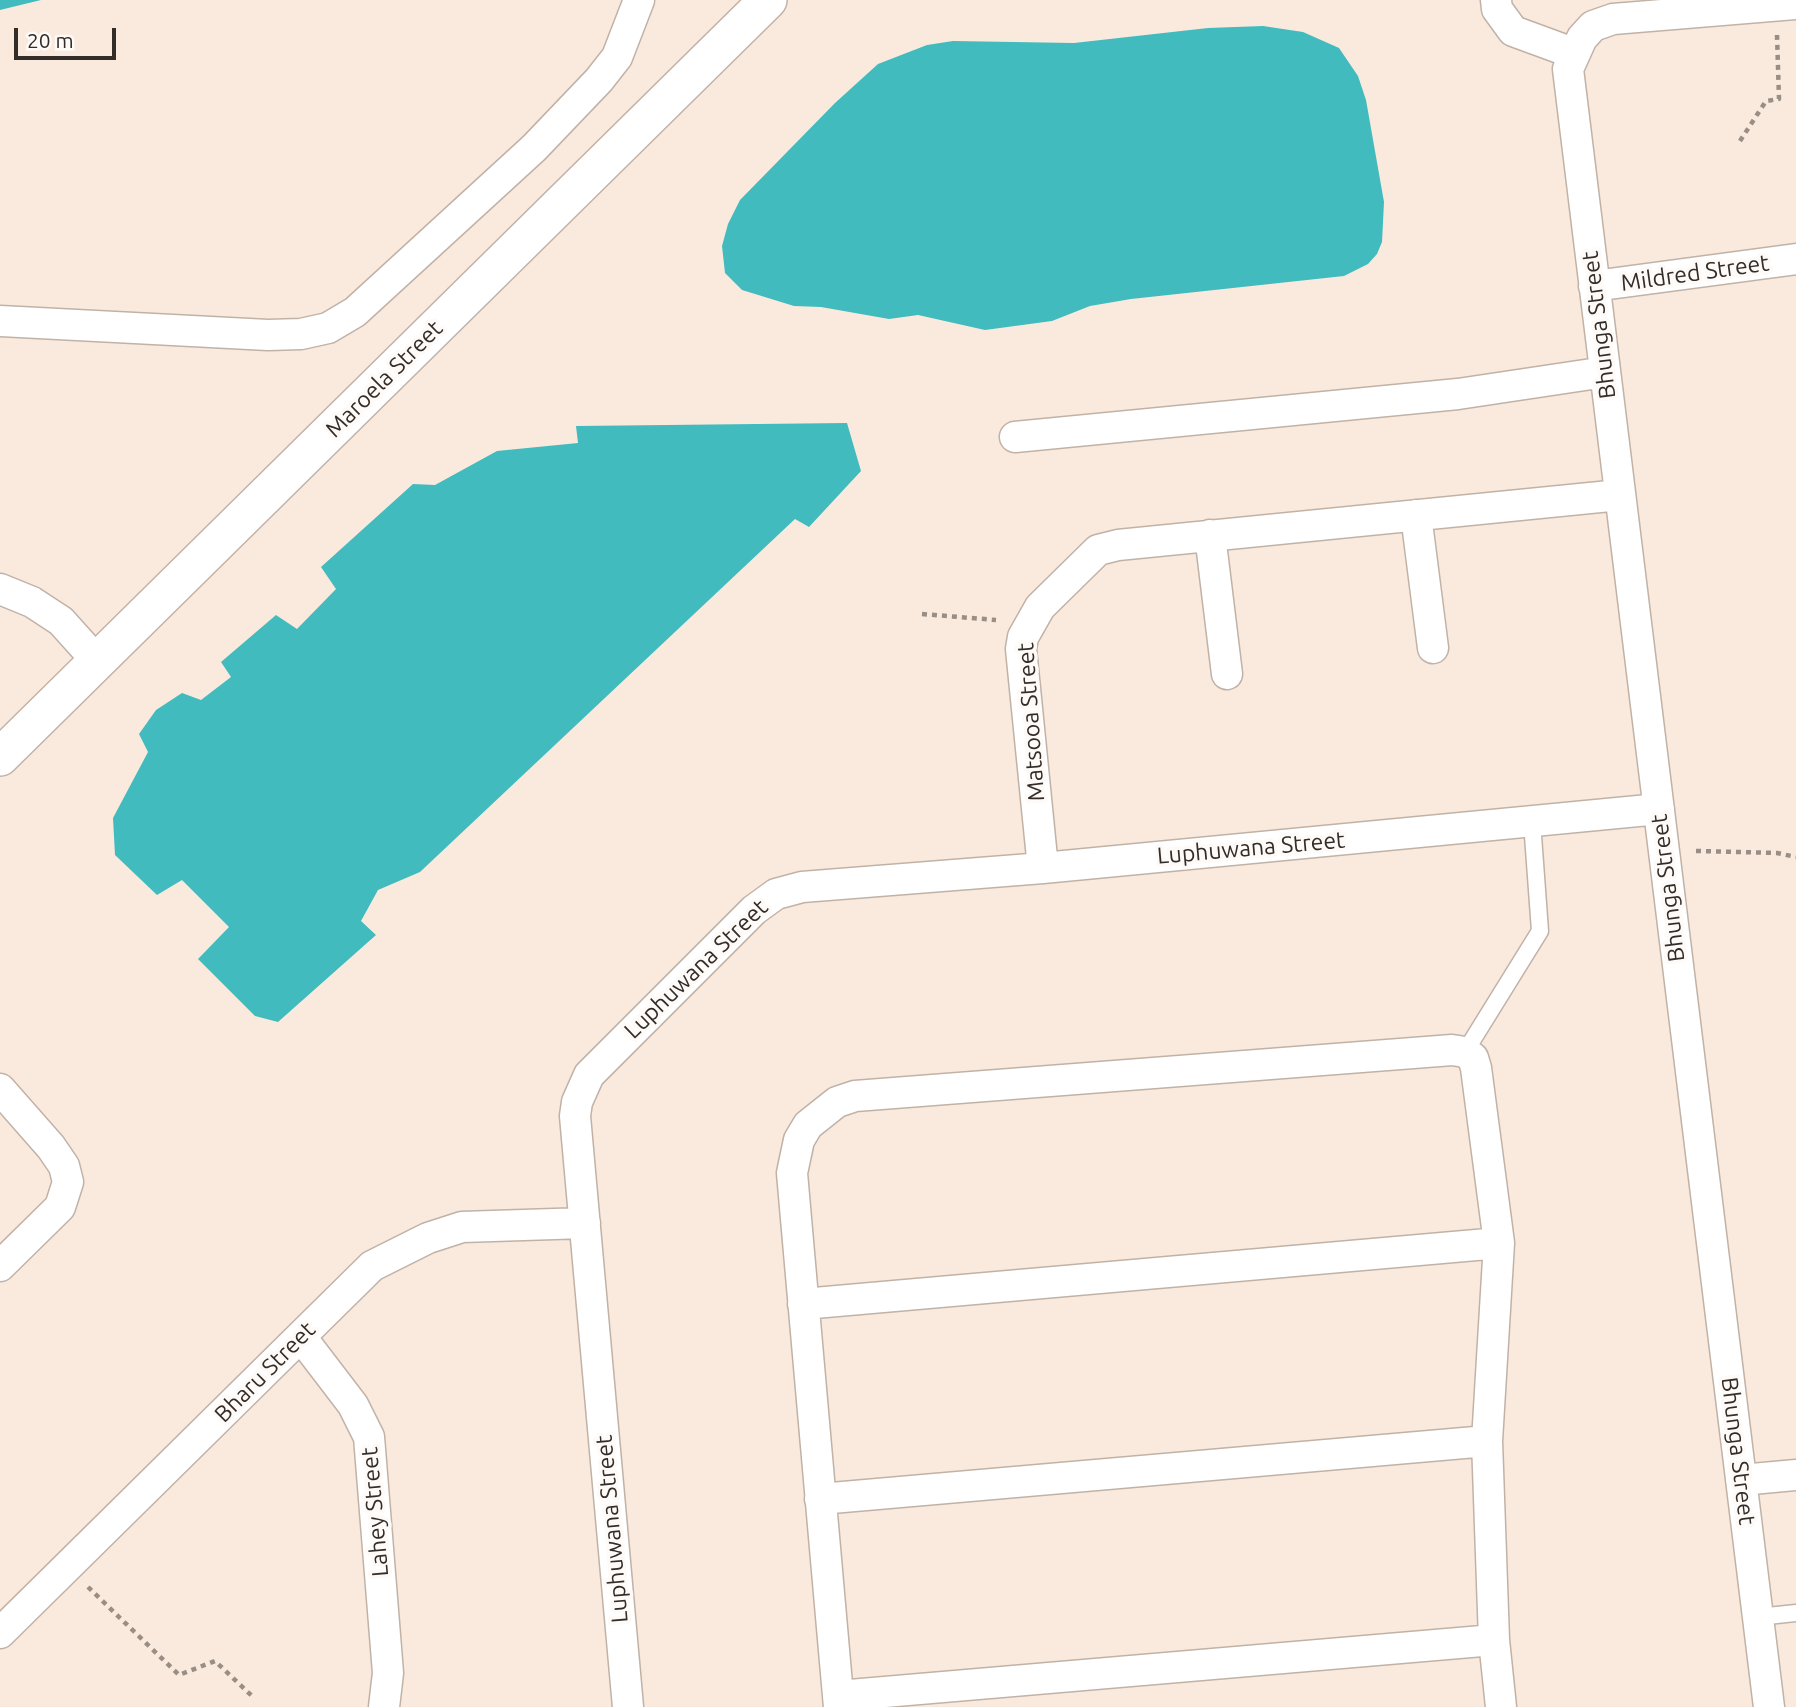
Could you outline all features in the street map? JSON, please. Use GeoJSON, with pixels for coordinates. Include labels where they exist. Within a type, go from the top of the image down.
{"type":"FeatureCollection","features":[{"type":"Feature","properties":{"kind":"street"},"geometry":{"type":"LineString","coordinates":[[0,321],[268,335],[301,334],[328,328],[355,312],[534,148],[581,100],[617,57],[639,0]]}},
{"type":"Feature","properties":{"kind":"street","name":"Maroela Street"},"geometry":{"type":"LineString","coordinates":[[0,757],[768,0]]}},
{"type":"Feature","properties":{"kind":"street"},"geometry":{"type":"LineString","coordinates":[[1496,0],[1497,9],[1513,31],[1570,61],[1593,26],[1612,19],[1786,5]]}},
{"type":"Feature","properties":{"kind":"street","name":"Bhunga Street"},"geometry":{"type":"LineString","coordinates":[[1570,61],[1594,286],[1769,1707]]}},
{"type":"Feature","properties":{"kind":"street","name":"Mildred Street"},"geometry":{"type":"LineString","coordinates":[[1594,286],[1796,259]]}},
{"type":"Feature","properties":{"kind":"street"},"geometry":{"type":"LineString","coordinates":[[1015,437],[1458,394],[1605,372]]}},
{"type":"Feature","properties":{"kind":"street","name":"Matsooa Street"},"geometry":{"type":"LineString","coordinates":[[1043,868],[1021,649],[1032,617],[1098,550],[1118,545],[1210,535],[1620,495]]}},
{"type":"Feature","properties":{"kind":"street"},"geometry":{"type":"LineString","coordinates":[[1416,515],[1433,648]]}},
{"type":"Feature","properties":{"kind":"street"},"geometry":{"type":"LineString","coordinates":[[1210,535],[1227,674]]}},
{"type":"Feature","properties":{"kind":"street"},"geometry":{"type":"LineString","coordinates":[[0,589],[32,602],[61,621],[97,661]]}},
{"type":"Feature","properties":{"kind":"street","name":"Luphuwana Street"},"geometry":{"type":"LineString","coordinates":[[628,1707],[575,1116],[581,1089],[589,1074],[764,901],[776,894],[802,887],[1043,868],[1659,809]]}},
{"type":"Feature","properties":{"kind":"street"},"geometry":{"type":"LineString","coordinates":[[1494,1640],[839,1701],[792,1173],[794,1156],[808,1125],[837,1102],[869,1095],[1452,1050],[1465,1052],[1473,1058],[1499,1243],[1487,1441],[1494,1640],[1501,1707]]}},
{"type":"Feature","properties":{"kind":"street"},"geometry":{"type":"LineString","coordinates":[[0,1089],[51,1147],[64,1166],[68,1182],[60,1207],[0,1266]]}},
{"type":"Feature","properties":{"kind":"street","name":"Bharu Street"},"geometry":{"type":"LineString","coordinates":[[0,1633],[372,1266],[428,1238],[462,1227],[585,1223]]}},
{"type":"Feature","properties":{"kind":"street"},"geometry":{"type":"LineString","coordinates":[[803,1304],[1499,1243]]}},
{"type":"Feature","properties":{"kind":"street","name":"Lahey Street"},"geometry":{"type":"LineString","coordinates":[[301,1337],[353,1405],[369,1437],[388,1673],[384,1707]]}},
{"type":"Feature","properties":{"kind":"street"},"geometry":{"type":"LineString","coordinates":[[820,1499],[1487,1441]]}},
{"type":"Feature","properties":{"kind":"street"},"geometry":{"type":"LineString","coordinates":[[1741,1480],[1796,1475]]}},
{"type":"Feature","properties":{"kind":"lane"},"geometry":{"type":"LineString","coordinates":[[1465,1052],[1540,931],[1532,822]]}},
{"type":"Feature","properties":{"kind":"lane"},"geometry":{"type":"LineString","coordinates":[[1758,1616],[1796,1613]]}},
{"type":"Feature","properties":{"kind":"path"},"geometry":{"type":"LineString","coordinates":[[1740,141],[1766,102],[1779,99],[1786,5]]}},
{"type":"Feature","properties":{"kind":"path"},"geometry":{"type":"LineString","coordinates":[[922,614],[1004,621],[1032,617]]}},
{"type":"Feature","properties":{"kind":"path"},"geometry":{"type":"LineString","coordinates":[[1664,850],[1777,853],[1796,857]]}},
{"type":"Feature","properties":{"kind":"path"},"geometry":{"type":"LineString","coordinates":[[68,1567],[179,1675],[215,1661],[253,1697]]}},
{"type":"Feature","properties":{"kind":"water"},"geometry":{"type":"Polygon","coordinates":[[[0,0],[41,0],[0,10],[0,0]]]}},
{"type":"Feature","properties":{"kind":"water"},"geometry":{"type":"Polygon","coordinates":[[[1263,26],[1303,32],[1339,48],[1358,76],[1366,100],[1384,202],[1382,242],[1377,254],[1368,264],[1344,276],[1131,299],[1090,306],[1052,321],[985,330],[918,315],[889,319],[821,307],[794,306],[742,290],[725,273],[722,246],[728,224],[740,200],[835,103],[878,64],[927,45],[953,41],[1074,43],[1208,28],[1263,26]]]}},
{"type":"Feature","properties":{"kind":"water"},"geometry":{"type":"Polygon","coordinates":[[[847,423],[861,471],[809,527],[795,519],[420,872],[378,890],[361,921],[376,935],[278,1022],[255,1016],[198,959],[229,927],[182,880],[157,895],[115,855],[113,818],[148,752],[139,734],[156,710],[182,693],[201,700],[231,677],[221,662],[276,615],[297,629],[336,589],[321,567],[413,484],[435,485],[497,451],[578,443],[576,426],[847,423]]]}}]}
